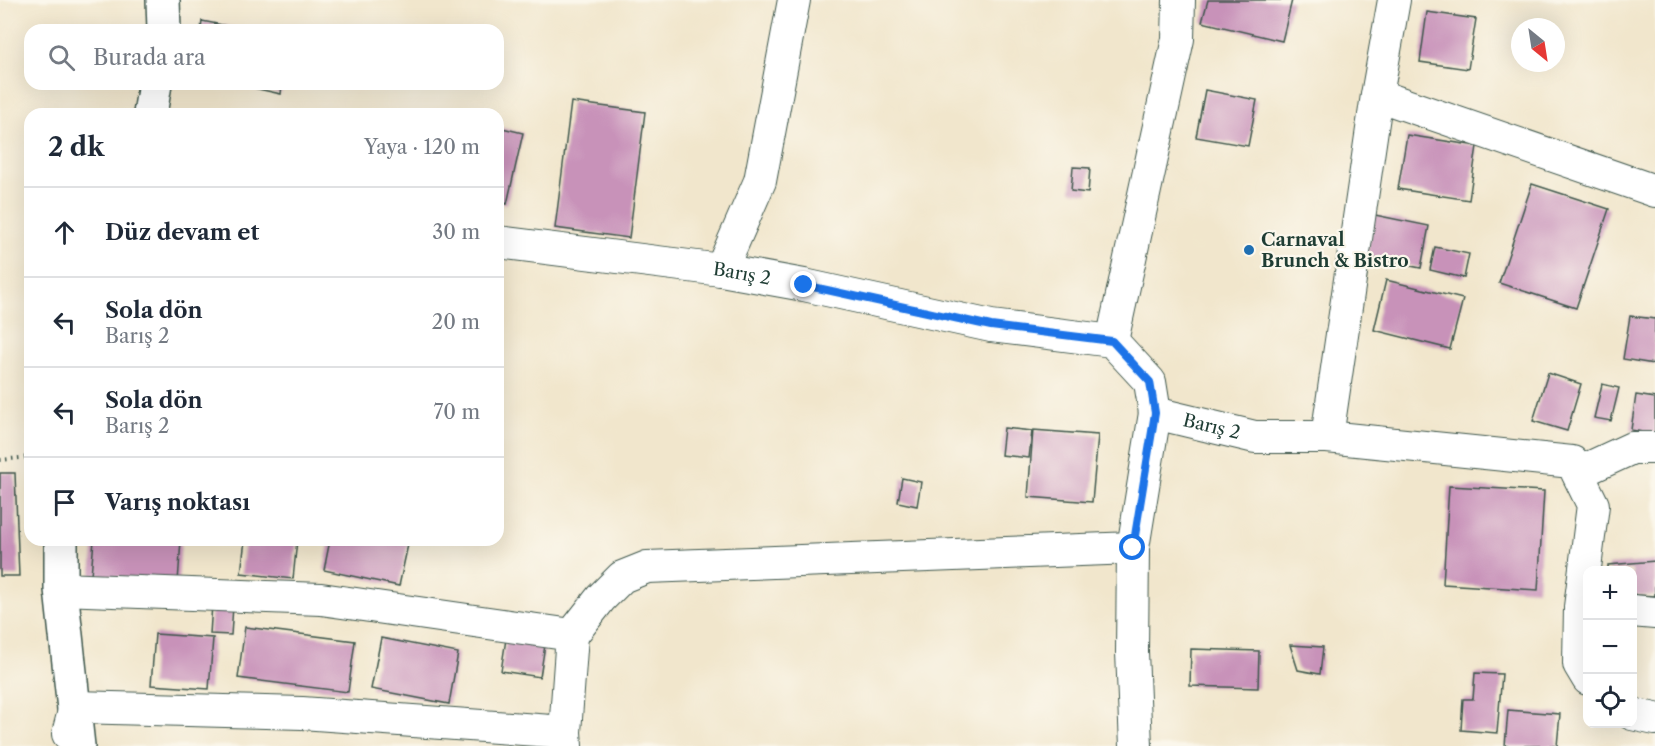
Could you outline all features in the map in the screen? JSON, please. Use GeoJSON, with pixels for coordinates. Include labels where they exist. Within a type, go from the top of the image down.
{"type":"FeatureCollection","features":[{"type":"Feature","properties":{"kind":"street"},"geometry":{"type":"LineString","coordinates":[[163,0],[164,24]]}},
{"type":"Feature","properties":{"kind":"street"},"geometry":{"type":"LineString","coordinates":[[721,270],[760,181],[794,0]]}},
{"type":"Feature","properties":{"kind":"street"},"geometry":{"type":"LineString","coordinates":[[1137,746],[1132,652],[1133,548],[1155,413],[1150,382],[1112,341],[1178,39],[1179,0]]}},
{"type":"Feature","properties":{"kind":"street"},"geometry":{"type":"LineString","coordinates":[[1326,437],[1377,95],[1394,0]]}},
{"type":"Feature","properties":{"kind":"street"},"geometry":{"type":"LineString","coordinates":[[151,108],[154,90]]}},
{"type":"Feature","properties":{"kind":"street"},"geometry":{"type":"LineString","coordinates":[[1377,95],[1655,191]]}},
{"type":"Feature","properties":{"kind":"street","name":"Barış 2"},"geometry":{"type":"LineString","coordinates":[[504,243],[721,270],[804,285],[991,326],[1112,341]]}},
{"type":"Feature","properties":{"kind":"street","name":"Barış 2"},"geometry":{"type":"LineString","coordinates":[[1155,413],[1255,437],[1326,437],[1572,462],[1578,472]]}},
{"type":"Feature","properties":{"kind":"street"},"geometry":{"type":"LineString","coordinates":[[1588,566],[1593,505],[1578,472],[1632,448],[1655,448]]}},
{"type":"Feature","properties":{"kind":"street"},"geometry":{"type":"LineString","coordinates":[[61,546],[61,589],[78,746]]}},
{"type":"Feature","properties":{"kind":"street"},"geometry":{"type":"LineString","coordinates":[[75,707],[302,713],[565,739],[572,635],[601,598],[622,577],[647,567],[1133,548]]}},
{"type":"Feature","properties":{"kind":"street"},"geometry":{"type":"LineString","coordinates":[[61,589],[321,599],[572,635]]}},
{"type":"Feature","properties":{"kind":"street"},"geometry":{"type":"LineString","coordinates":[[1637,611],[1655,613]]}},
{"type":"Feature","properties":{"kind":"street"},"geometry":{"type":"LineString","coordinates":[[1583,620],[1580,664],[1584,674]]}},
{"type":"Feature","properties":{"kind":"street"},"geometry":{"type":"LineString","coordinates":[[65,746],[75,707]]}},
{"type":"Feature","properties":{"kind":"street"},"geometry":{"type":"LineString","coordinates":[[1637,715],[1655,719]]}},
{"type":"Feature","properties":{"kind":"path"},"geometry":{"type":"LineString","coordinates":[[0,460],[24,458]]}},
{"type":"Feature","properties":{"kind":"building"},"geometry":{"type":"Polygon","coordinates":[[[1208,0],[1292,0],[1282,41],[1202,22],[1208,0]]]}},
{"type":"Feature","properties":{"kind":"building"},"geometry":{"type":"Polygon","coordinates":[[[1427,12],[1476,19],[1468,69],[1420,62],[1427,12]]]}},
{"type":"Feature","properties":{"kind":"building"},"geometry":{"type":"Polygon","coordinates":[[[202,21],[217,24],[202,24],[202,21]]]}},
{"type":"Feature","properties":{"kind":"building"},"geometry":{"type":"Polygon","coordinates":[[[263,90],[281,90],[281,94],[263,90]]]}},
{"type":"Feature","properties":{"kind":"building"},"geometry":{"type":"Polygon","coordinates":[[[1205,90],[1257,100],[1248,146],[1196,137],[1205,90]]]}},
{"type":"Feature","properties":{"kind":"building"},"geometry":{"type":"Polygon","coordinates":[[[571,102],[645,112],[629,238],[555,228],[571,102]]]}},
{"type":"Feature","properties":{"kind":"building"},"geometry":{"type":"Polygon","coordinates":[[[504,128],[523,133],[507,204],[504,203],[504,128]]]}},
{"type":"Feature","properties":{"kind":"building"},"geometry":{"type":"Polygon","coordinates":[[[1407,135],[1477,146],[1469,200],[1398,189],[1407,135]]]}},
{"type":"Feature","properties":{"kind":"building"},"geometry":{"type":"Polygon","coordinates":[[[1073,167],[1090,168],[1088,193],[1071,191],[1073,167]]]}},
{"type":"Feature","properties":{"kind":"building"},"geometry":{"type":"Polygon","coordinates":[[[1532,184],[1609,209],[1576,308],[1499,283],[1532,184]]]}},
{"type":"Feature","properties":{"kind":"building"},"geometry":{"type":"Polygon","coordinates":[[[1375,215],[1429,226],[1421,268],[1366,257],[1375,215]]]}},
{"type":"Feature","properties":{"kind":"building"},"geometry":{"type":"Polygon","coordinates":[[[1435,247],[1469,254],[1464,278],[1430,270],[1435,247]]]}},
{"type":"Feature","properties":{"kind":"building"},"geometry":{"type":"Polygon","coordinates":[[[1386,280],[1463,299],[1450,349],[1374,330],[1386,280]]]}},
{"type":"Feature","properties":{"kind":"building"},"geometry":{"type":"Polygon","coordinates":[[[1630,316],[1655,319],[1654,364],[1623,359],[1630,316]]]}},
{"type":"Feature","properties":{"kind":"building"},"geometry":{"type":"Polygon","coordinates":[[[1548,373],[1581,384],[1567,431],[1533,421],[1548,373]]]}},
{"type":"Feature","properties":{"kind":"building"},"geometry":{"type":"Polygon","coordinates":[[[1602,384],[1619,388],[1611,421],[1594,418],[1602,384]]]}},
{"type":"Feature","properties":{"kind":"building"},"geometry":{"type":"Polygon","coordinates":[[[1636,395],[1655,398],[1655,434],[1631,430],[1636,395]]]}},
{"type":"Feature","properties":{"kind":"building"},"geometry":{"type":"Polygon","coordinates":[[[1004,428],[1032,431],[1029,458],[1001,455],[1004,428]]]}},
{"type":"Feature","properties":{"kind":"building"},"geometry":{"type":"Polygon","coordinates":[[[1033,430],[1098,435],[1092,502],[1028,497],[1033,430]]]}},
{"type":"Feature","properties":{"kind":"building"},"geometry":{"type":"Polygon","coordinates":[[[0,473],[15,473],[19,576],[0,576],[0,473]]]}},
{"type":"Feature","properties":{"kind":"building"},"geometry":{"type":"Polygon","coordinates":[[[902,478],[921,482],[917,506],[898,502],[902,478]]]}},
{"type":"Feature","properties":{"kind":"building"},"geometry":{"type":"Polygon","coordinates":[[[1449,486],[1544,491],[1538,590],[1443,584],[1449,486]]]}},
{"type":"Feature","properties":{"kind":"building"},"geometry":{"type":"Polygon","coordinates":[[[93,546],[181,546],[178,582],[91,575],[93,546]]]}},
{"type":"Feature","properties":{"kind":"building"},"geometry":{"type":"Polygon","coordinates":[[[244,546],[296,546],[293,579],[241,573],[244,546]]]}},
{"type":"Feature","properties":{"kind":"building"},"geometry":{"type":"Polygon","coordinates":[[[329,546],[408,546],[399,586],[324,570],[329,546]]]}},
{"type":"Feature","properties":{"kind":"building"},"geometry":{"type":"Polygon","coordinates":[[[1655,561],[1655,596],[1637,595],[1637,566],[1608,565],[1655,561]]]}},
{"type":"Feature","properties":{"kind":"building"},"geometry":{"type":"Polygon","coordinates":[[[212,604],[233,606],[231,635],[210,634],[212,604]]]}},
{"type":"Feature","properties":{"kind":"building"},"geometry":{"type":"Polygon","coordinates":[[[245,627],[355,641],[348,692],[238,678],[245,627]]]}},
{"type":"Feature","properties":{"kind":"building"},"geometry":{"type":"Polygon","coordinates":[[[155,634],[213,638],[209,689],[151,685],[155,634]]]}},
{"type":"Feature","properties":{"kind":"building"},"geometry":{"type":"Polygon","coordinates":[[[381,638],[458,653],[449,704],[371,689],[381,638]]]}},
{"type":"Feature","properties":{"kind":"building"},"geometry":{"type":"Polygon","coordinates":[[[506,639],[545,645],[540,677],[501,671],[506,639]]]}},
{"type":"Feature","properties":{"kind":"building"},"geometry":{"type":"Polygon","coordinates":[[[1290,645],[1323,647],[1320,674],[1298,670],[1290,645]]]}},
{"type":"Feature","properties":{"kind":"building"},"geometry":{"type":"Polygon","coordinates":[[[1191,649],[1259,651],[1258,688],[1190,686],[1191,649]]]}},
{"type":"Feature","properties":{"kind":"building"},"geometry":{"type":"Polygon","coordinates":[[[1475,673],[1502,674],[1497,733],[1461,730],[1463,699],[1473,699],[1475,673]]]}},
{"type":"Feature","properties":{"kind":"building"},"geometry":{"type":"Polygon","coordinates":[[[1508,710],[1560,714],[1557,746],[1505,746],[1508,710]]]}},
{"type":"Feature","properties":{"kind":"place","name":"Carnaval Brunch & Bistro"},"geometry":{"type":"Point","coordinates":[1249,250]}},
{"type":"Feature","properties":{"kind":"route"},"geometry":{"type":"LineString","coordinates":[[804,285],[991,326],[1112,341],[1150,382],[1155,413],[1133,548]]}}]}
